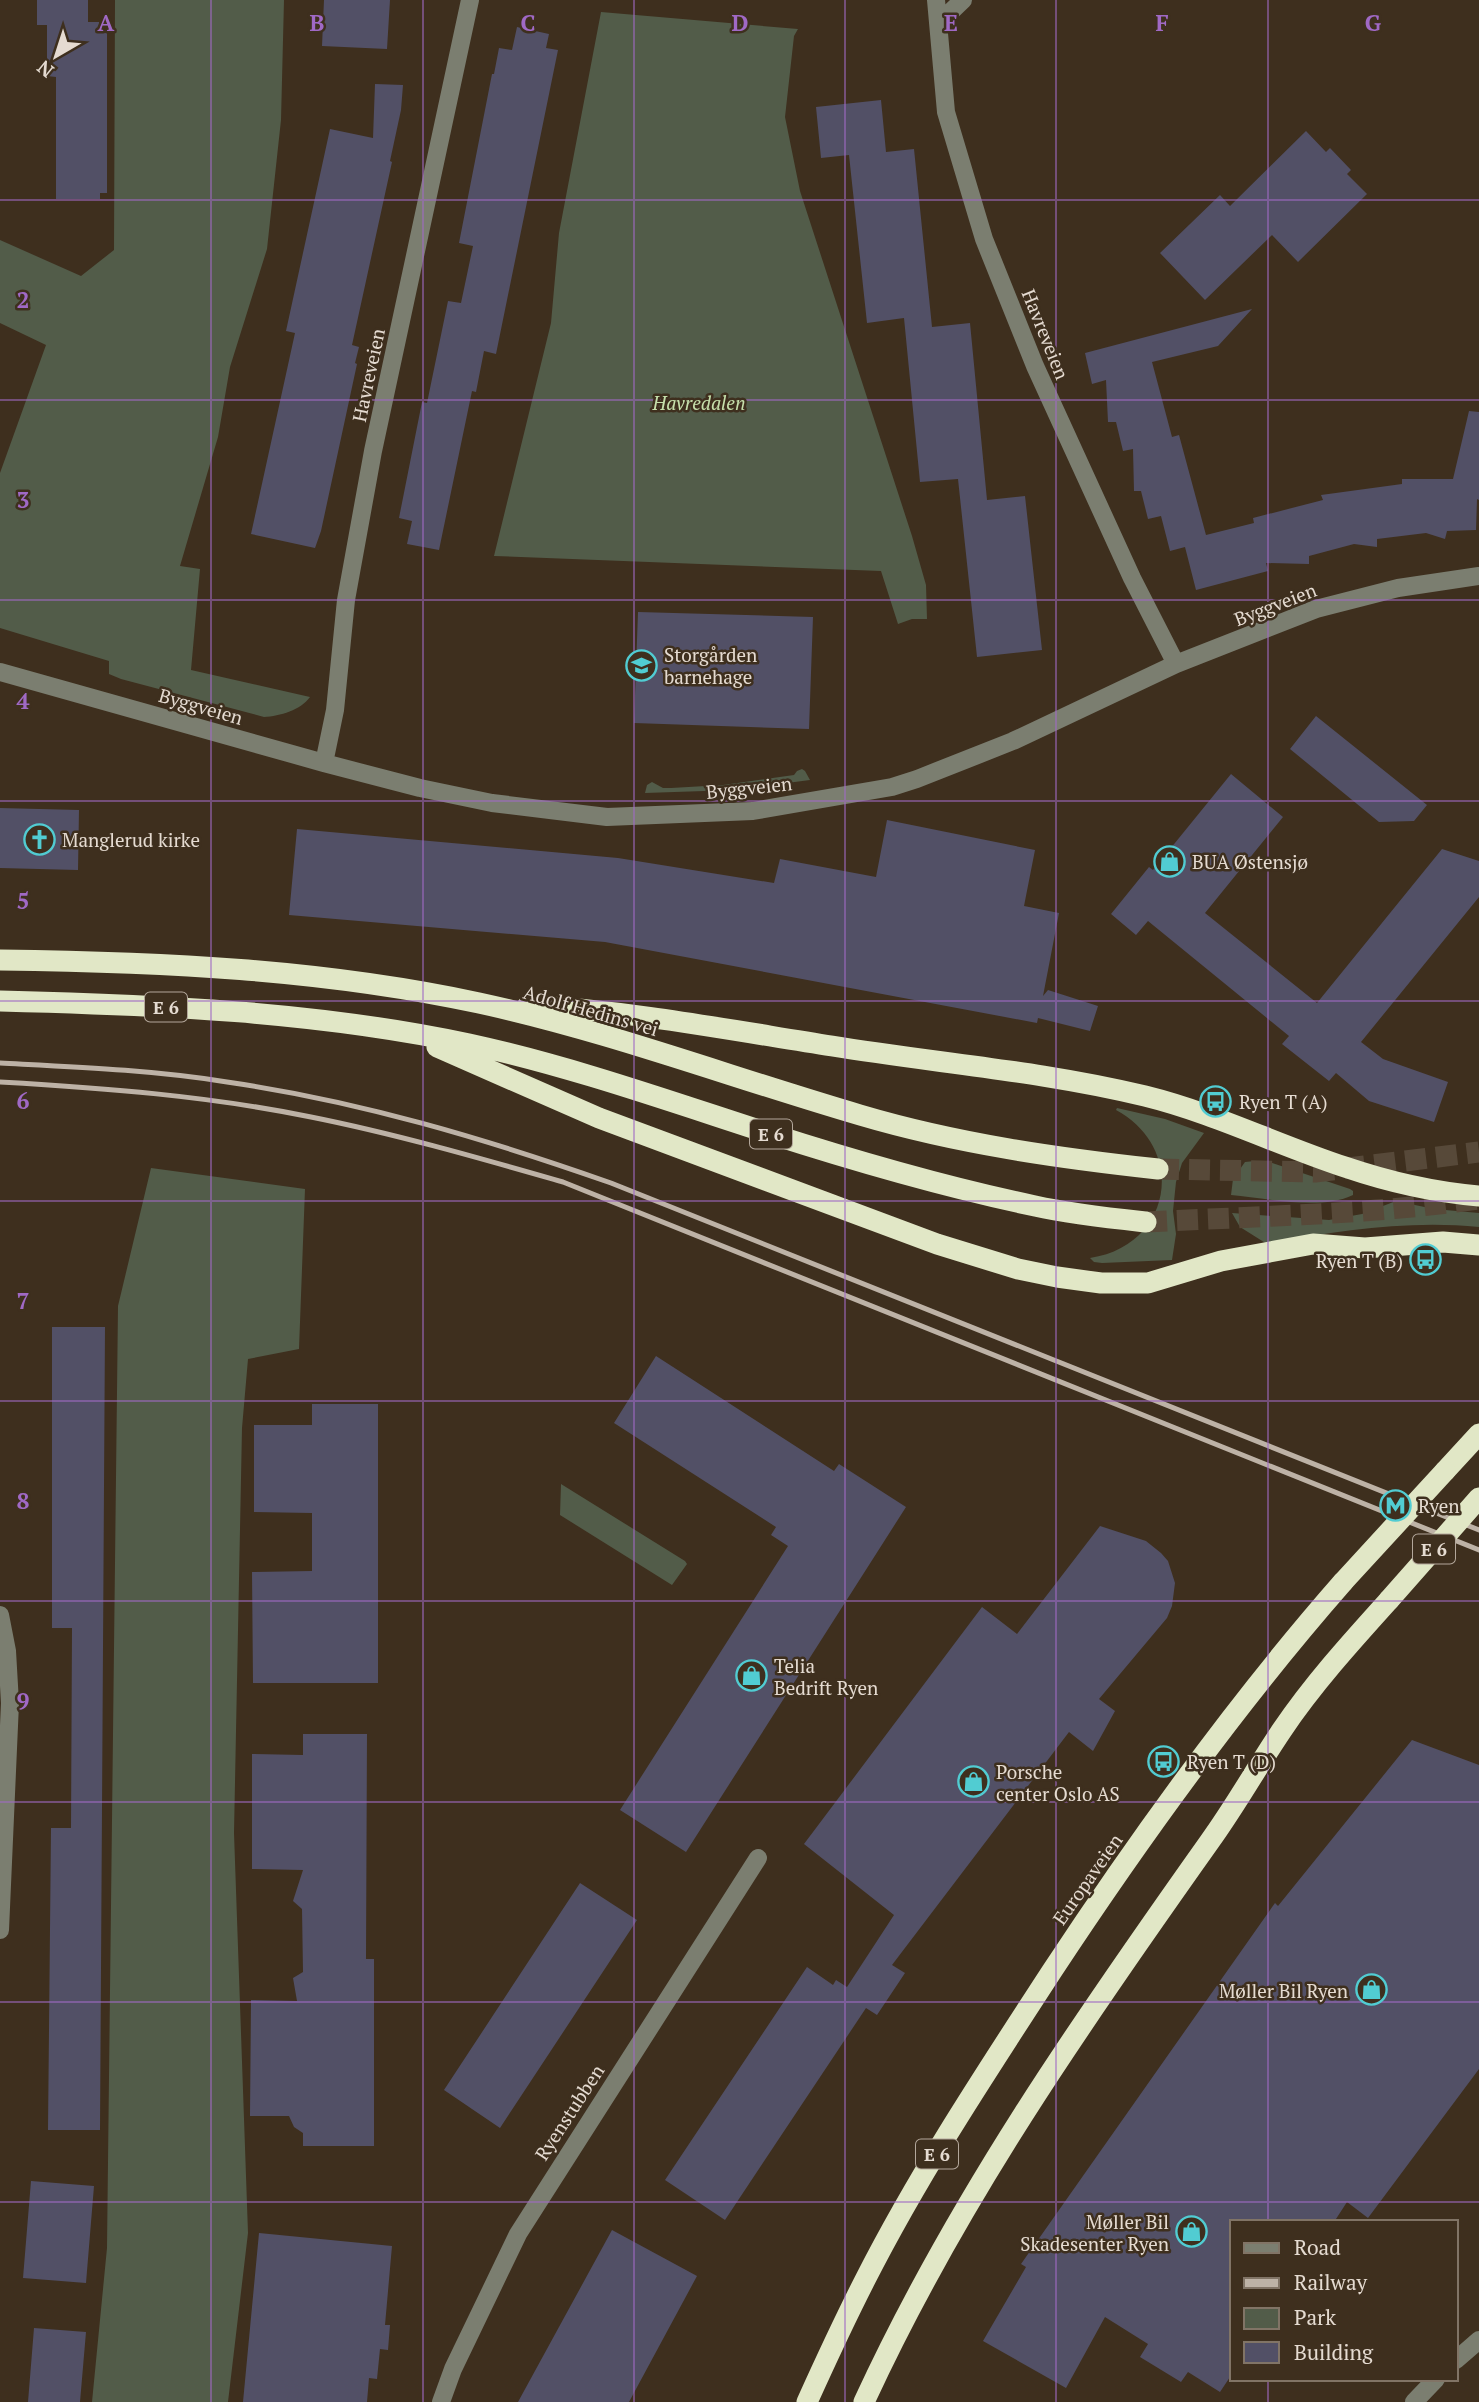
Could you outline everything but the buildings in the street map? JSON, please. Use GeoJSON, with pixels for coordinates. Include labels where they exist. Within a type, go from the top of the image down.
{"type":"FeatureCollection","features":[{"type":"Feature","properties":{"kind":"highway","name":"Adolf Hedins vei"},"geometry":{"type":"LineString","coordinates":[[0,960],[156,964],[287,973],[386,986],[479,1003],[566,1025],[863,1116],[940,1135],[1001,1149],[1158,1169]]}},
{"type":"Feature","properties":{"kind":"highway","name":"E 6"},"geometry":{"type":"LineString","coordinates":[[0,1001],[132,1005],[279,1014],[469,1044],[554,1065],[772,1134],[989,1195],[1084,1215],[1146,1223]]}},
{"type":"Feature","properties":{"kind":"highway","name":"E 6"},"geometry":{"type":"LineString","coordinates":[[479,1003],[580,1008],[669,1018],[831,1046],[1077,1081],[1182,1107],[1389,1181],[1447,1193],[1479,1196]]}},
{"type":"Feature","properties":{"kind":"highway","name":"E 6"},"geometry":{"type":"LineString","coordinates":[[400,1031],[599,1118],[937,1244],[1018,1269],[1057,1277],[1101,1283],[1148,1283],[1221,1261],[1313,1244],[1365,1248],[1443,1242],[1479,1245]]}},
{"type":"Feature","properties":{"kind":"highway","name":"Europaveien"},"geometry":{"type":"LineString","coordinates":[[807,2402],[866,2277],[915,2189],[1007,2039],[1087,1918],[1195,1765],[1276,1661],[1343,1582],[1479,1434]]}},
{"type":"Feature","properties":{"kind":"highway","name":"E 6"},"geometry":{"type":"LineString","coordinates":[[864,2402],[912,2304],[960,2218],[1046,2080],[1136,1944],[1243,1795],[1282,1730],[1354,1638],[1479,1497]]}},
{"type":"Feature","properties":{"kind":"street","name":"Havreveien"},"geometry":{"type":"LineString","coordinates":[[324,763],[335,709],[346,600],[373,451],[470,0]]}},
{"type":"Feature","properties":{"kind":"street","name":"Havreveien"},"geometry":{"type":"LineString","coordinates":[[936,0],[946,113],[984,239],[1035,366],[1132,578],[1176,664]]}},
{"type":"Feature","properties":{"kind":"street"},"geometry":{"type":"LineString","coordinates":[[939,23],[963,0]]}},
{"type":"Feature","properties":{"kind":"street","name":"Byggveien"},"geometry":{"type":"LineString","coordinates":[[0,672],[324,763],[492,803],[607,817],[753,811],[892,787],[917,779],[1013,741],[1176,664],[1316,609],[1398,588],[1479,576]]}},
{"type":"Feature","properties":{"kind":"street"},"geometry":{"type":"LineString","coordinates":[[0,1615],[7,1651],[10,1703],[0,1930]]}},
{"type":"Feature","properties":{"kind":"street","name":"Ryenstubben"},"geometry":{"type":"LineString","coordinates":[[441,2402],[453,2369],[518,2234],[758,1858]]}},
{"type":"Feature","properties":{"kind":"street"},"geometry":{"type":"LineString","coordinates":[[1458,2358],[1479,2340]]}},
{"type":"Feature","properties":{"kind":"street"},"geometry":{"type":"LineString","coordinates":[[1413,2402],[1434,2381]]}},
{"type":"Feature","properties":{"kind":"green space"},"geometry":{"type":"Polygon","coordinates":[[[115,0],[284,0],[281,120],[267,249],[230,367],[218,437],[180,566],[200,569],[191,670],[310,697],[290,712],[264,717],[121,679],[109,674],[109,661],[0,628],[0,473],[46,345],[0,323],[0,240],[81,276],[114,250],[115,0]]]}},
{"type":"Feature","properties":{"kind":"green space","name":"Havredalen"},"geometry":{"type":"Polygon","coordinates":[[[601,12],[798,29],[794,36],[785,117],[800,191],[912,536],[926,585],[927,619],[912,619],[898,624],[881,571],[494,556],[551,323],[559,233],[601,12]]]}},
{"type":"Feature","properties":{"kind":"green space"},"geometry":{"type":"Polygon","coordinates":[[[802,769],[810,780],[734,790],[645,793],[647,785],[652,782],[663,788],[723,785],[794,775],[802,769]]]}},
{"type":"Feature","properties":{"kind":"green space"},"geometry":{"type":"Polygon","coordinates":[[[1117,1108],[1165,1119],[1204,1133],[1182,1163],[1176,1182],[1173,1211],[1176,1234],[1172,1260],[1102,1263],[1094,1262],[1090,1258],[1118,1250],[1139,1235],[1153,1216],[1161,1194],[1161,1171],[1154,1148],[1139,1127],[1116,1110],[1117,1108]]]}},
{"type":"Feature","properties":{"kind":"green space"},"geometry":{"type":"Polygon","coordinates":[[[1245,1162],[1269,1162],[1350,1189],[1353,1195],[1340,1200],[1309,1203],[1231,1195],[1233,1179],[1245,1162]]]}},
{"type":"Feature","properties":{"kind":"green space"},"geometry":{"type":"Polygon","coordinates":[[[151,1168],[305,1189],[299,1349],[248,1359],[242,1428],[234,1833],[248,2233],[228,2402],[92,2402],[107,2248],[118,1306],[151,1168]]]}},
{"type":"Feature","properties":{"kind":"green space"},"geometry":{"type":"Polygon","coordinates":[[[1396,1201],[1434,1209],[1479,1213],[1479,1227],[1399,1226],[1346,1231],[1267,1244],[1240,1227],[1232,1213],[1329,1220],[1362,1214],[1396,1201]]]}},
{"type":"Feature","properties":{"kind":"green space"},"geometry":{"type":"Polygon","coordinates":[[[561,1484],[685,1561],[687,1564],[672,1585],[560,1515],[561,1484]]]}},
{"type":"Feature","properties":{"kind":"tunnel"},"geometry":{"type":"LineString","coordinates":[[1158,1169],[1315,1172],[1479,1152]]}},
{"type":"Feature","properties":{"kind":"tunnel"},"geometry":{"type":"LineString","coordinates":[[1146,1222],[1354,1212],[1478,1199]]}},
{"type":"Feature","properties":{"kind":"railway"},"geometry":{"type":"LineString","coordinates":[[0,1063],[171,1075],[276,1090],[422,1123],[517,1151],[611,1183],[1479,1530]]}},
{"type":"Feature","properties":{"kind":"railway"},"geometry":{"type":"LineString","coordinates":[[0,1082],[156,1094],[273,1110],[406,1139],[563,1182],[1479,1550]]}},
{"type":"Feature","properties":{"kind":"place","name":"Storgården barnehage"},"geometry":{"type":"Point","coordinates":[641,665]}},
{"type":"Feature","properties":{"kind":"place","name":"Manglerud kirke"},"geometry":{"type":"Point","coordinates":[39,839]}},
{"type":"Feature","properties":{"kind":"place","name":"BUA Østensjø"},"geometry":{"type":"Point","coordinates":[1169,861]}},
{"type":"Feature","properties":{"kind":"place","name":"Ryen T (A)"},"geometry":{"type":"Point","coordinates":[1216,1101]}},
{"type":"Feature","properties":{"kind":"place","name":"Ryen T (B)"},"geometry":{"type":"Point","coordinates":[1426,1260]}},
{"type":"Feature","properties":{"kind":"place","name":"Ryen"},"geometry":{"type":"Point","coordinates":[1395,1505]}},
{"type":"Feature","properties":{"kind":"place","name":"Telia Bedrift Ryen"},"geometry":{"type":"Point","coordinates":[751,1676]}},
{"type":"Feature","properties":{"kind":"place","name":"Ryen T (D)"},"geometry":{"type":"Point","coordinates":[1164,1761]}},
{"type":"Feature","properties":{"kind":"place","name":"Porsche center Oslo AS"},"geometry":{"type":"Point","coordinates":[973,1782]}},
{"type":"Feature","properties":{"kind":"place","name":"Møller Bil Ryen"},"geometry":{"type":"Point","coordinates":[1371,1990]}},
{"type":"Feature","properties":{"kind":"place","name":"Møller Bil Skadesenter Ryen"},"geometry":{"type":"Point","coordinates":[1192,2232]}}]}
